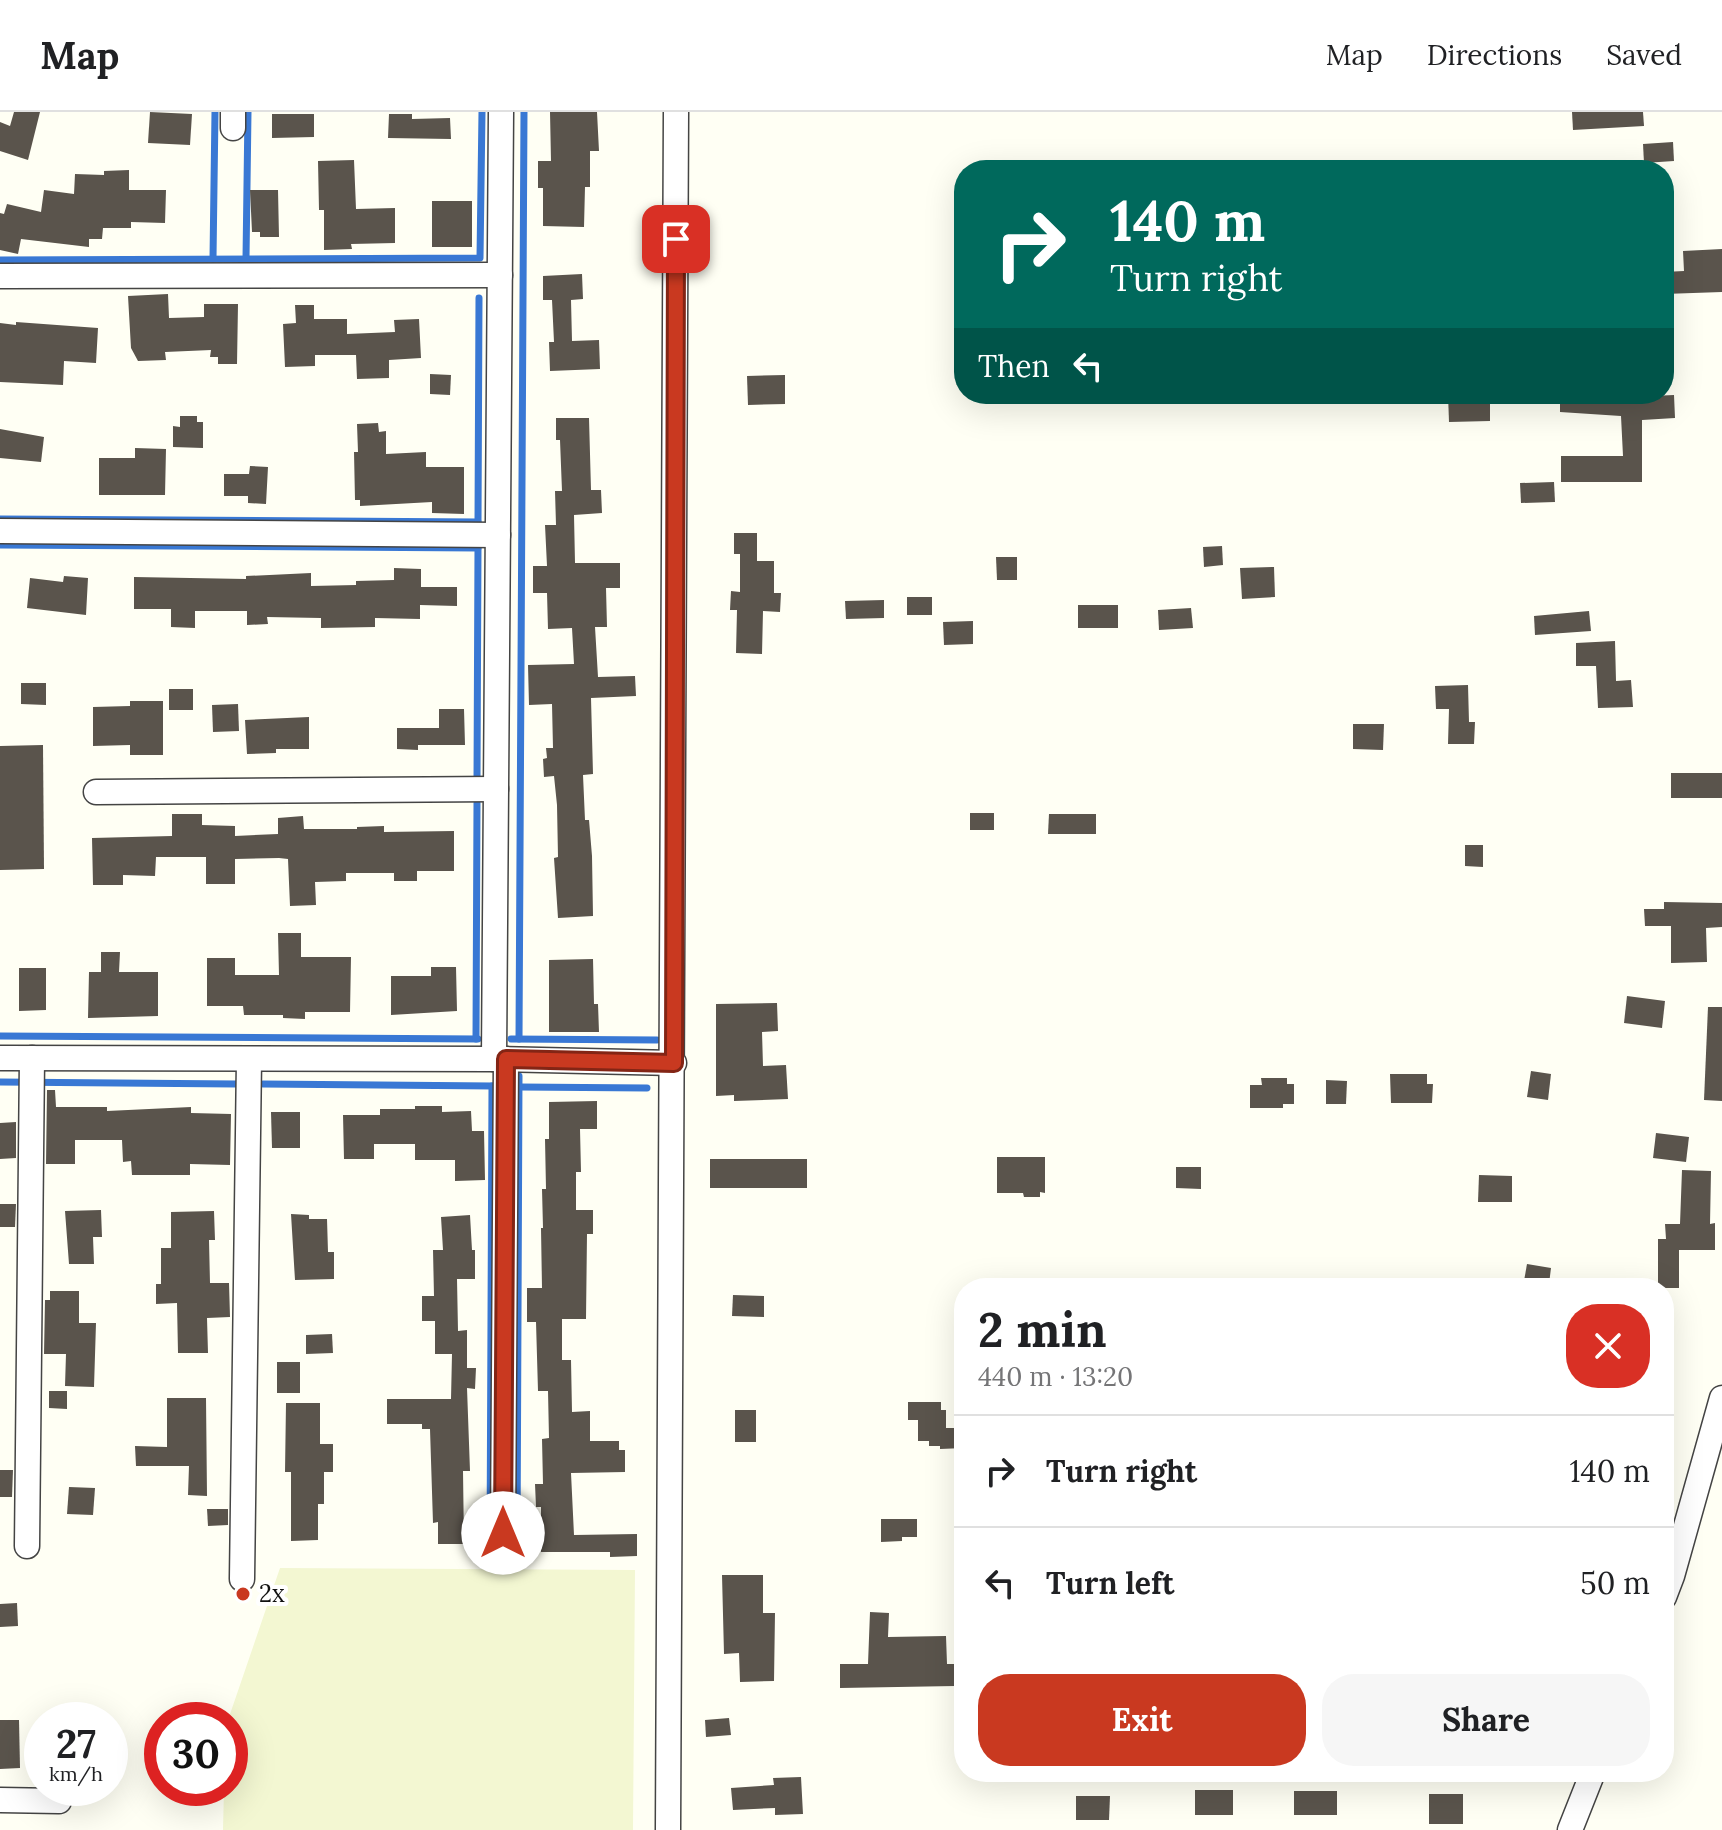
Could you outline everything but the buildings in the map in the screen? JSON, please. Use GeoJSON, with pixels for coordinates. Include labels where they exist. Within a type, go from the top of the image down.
{"type":"FeatureCollection","features":[{"type":"Feature","properties":{"kind":"street"},"geometry":{"type":"LineString","coordinates":[[501,112],[496,789],[503,1533]]}},
{"type":"Feature","properties":{"kind":"street"},"geometry":{"type":"LineString","coordinates":[[668,1830],[674,1063],[676,112]]}},
{"type":"Feature","properties":{"kind":"street"},"geometry":{"type":"LineString","coordinates":[[0,276],[500,275]]}},
{"type":"Feature","properties":{"kind":"street"},"geometry":{"type":"LineString","coordinates":[[0,531],[498,535]]}},
{"type":"Feature","properties":{"kind":"street"},"geometry":{"type":"LineString","coordinates":[[96,792],[496,789]]}},
{"type":"Feature","properties":{"kind":"street"},"geometry":{"type":"LineString","coordinates":[[0,1058],[500,1059],[674,1063]]}},
{"type":"Feature","properties":{"kind":"street"},"geometry":{"type":"LineString","coordinates":[[27,1546],[32,1058]]}},
{"type":"Feature","properties":{"kind":"street"},"geometry":{"type":"LineString","coordinates":[[242,1579],[249,1059]]}},
{"type":"Feature","properties":{"kind":"street"},"geometry":{"type":"LineString","coordinates":[[1674,1569],[1722,1398]]}},
{"type":"Feature","properties":{"kind":"street"},"geometry":{"type":"LineString","coordinates":[[1570,1830],[1589,1782]]}},
{"type":"Feature","properties":{"kind":"street"},"geometry":{"type":"LineString","coordinates":[[0,1800],[24,1800]]}},
{"type":"Feature","properties":{"kind":"green space"},"geometry":{"type":"Polygon","coordinates":[[[280,1568],[635,1570],[633,1830],[223,1830],[224,1806],[248,1806],[248,1702],[234,1702],[280,1568]]]}},
{"type":"Feature","properties":{"kind":"waterway"},"geometry":{"type":"LineString","coordinates":[[213,259],[215,112]]}},
{"type":"Feature","properties":{"kind":"waterway"},"geometry":{"type":"LineString","coordinates":[[246,259],[248,112]]}},
{"type":"Feature","properties":{"kind":"waterway"},"geometry":{"type":"LineString","coordinates":[[0,260],[480,258],[482,112]]}},
{"type":"Feature","properties":{"kind":"waterway"},"geometry":{"type":"LineString","coordinates":[[519,1039],[524,112]]}},
{"type":"Feature","properties":{"kind":"waterway"},"geometry":{"type":"LineString","coordinates":[[478,523],[479,298]]}},
{"type":"Feature","properties":{"kind":"waterway"},"geometry":{"type":"LineString","coordinates":[[0,519],[478,522]]}},
{"type":"Feature","properties":{"kind":"waterway"},"geometry":{"type":"LineString","coordinates":[[0,545],[478,548]]}},
{"type":"Feature","properties":{"kind":"waterway"},"geometry":{"type":"LineString","coordinates":[[477,780],[478,547]]}},
{"type":"Feature","properties":{"kind":"waterway"},"geometry":{"type":"LineString","coordinates":[[476,1039],[477,803]]}},
{"type":"Feature","properties":{"kind":"waterway"},"geometry":{"type":"LineString","coordinates":[[0,1036],[478,1039]]}},
{"type":"Feature","properties":{"kind":"waterway"},"geometry":{"type":"LineString","coordinates":[[511,1039],[657,1040]]}},
{"type":"Feature","properties":{"kind":"waterway"},"geometry":{"type":"LineString","coordinates":[[517,1550],[519,1076]]}},
{"type":"Feature","properties":{"kind":"waterway"},"geometry":{"type":"LineString","coordinates":[[0,1082],[236,1084]]}},
{"type":"Feature","properties":{"kind":"waterway"},"geometry":{"type":"LineString","coordinates":[[263,1084],[493,1086]]}},
{"type":"Feature","properties":{"kind":"waterway"},"geometry":{"type":"LineString","coordinates":[[490,1553],[492,1086]]}},
{"type":"Feature","properties":{"kind":"waterway"},"geometry":{"type":"LineString","coordinates":[[520,1087],[647,1088]]}},
{"type":"Feature","properties":{"kind":"place","name":"2x"},"geometry":{"type":"Point","coordinates":[243,1594]}},
{"type":"Feature","properties":{"kind":"route"},"geometry":{"type":"LineString","coordinates":[[503,1533],[506,1059],[674,1063],[676,239]]}}]}
